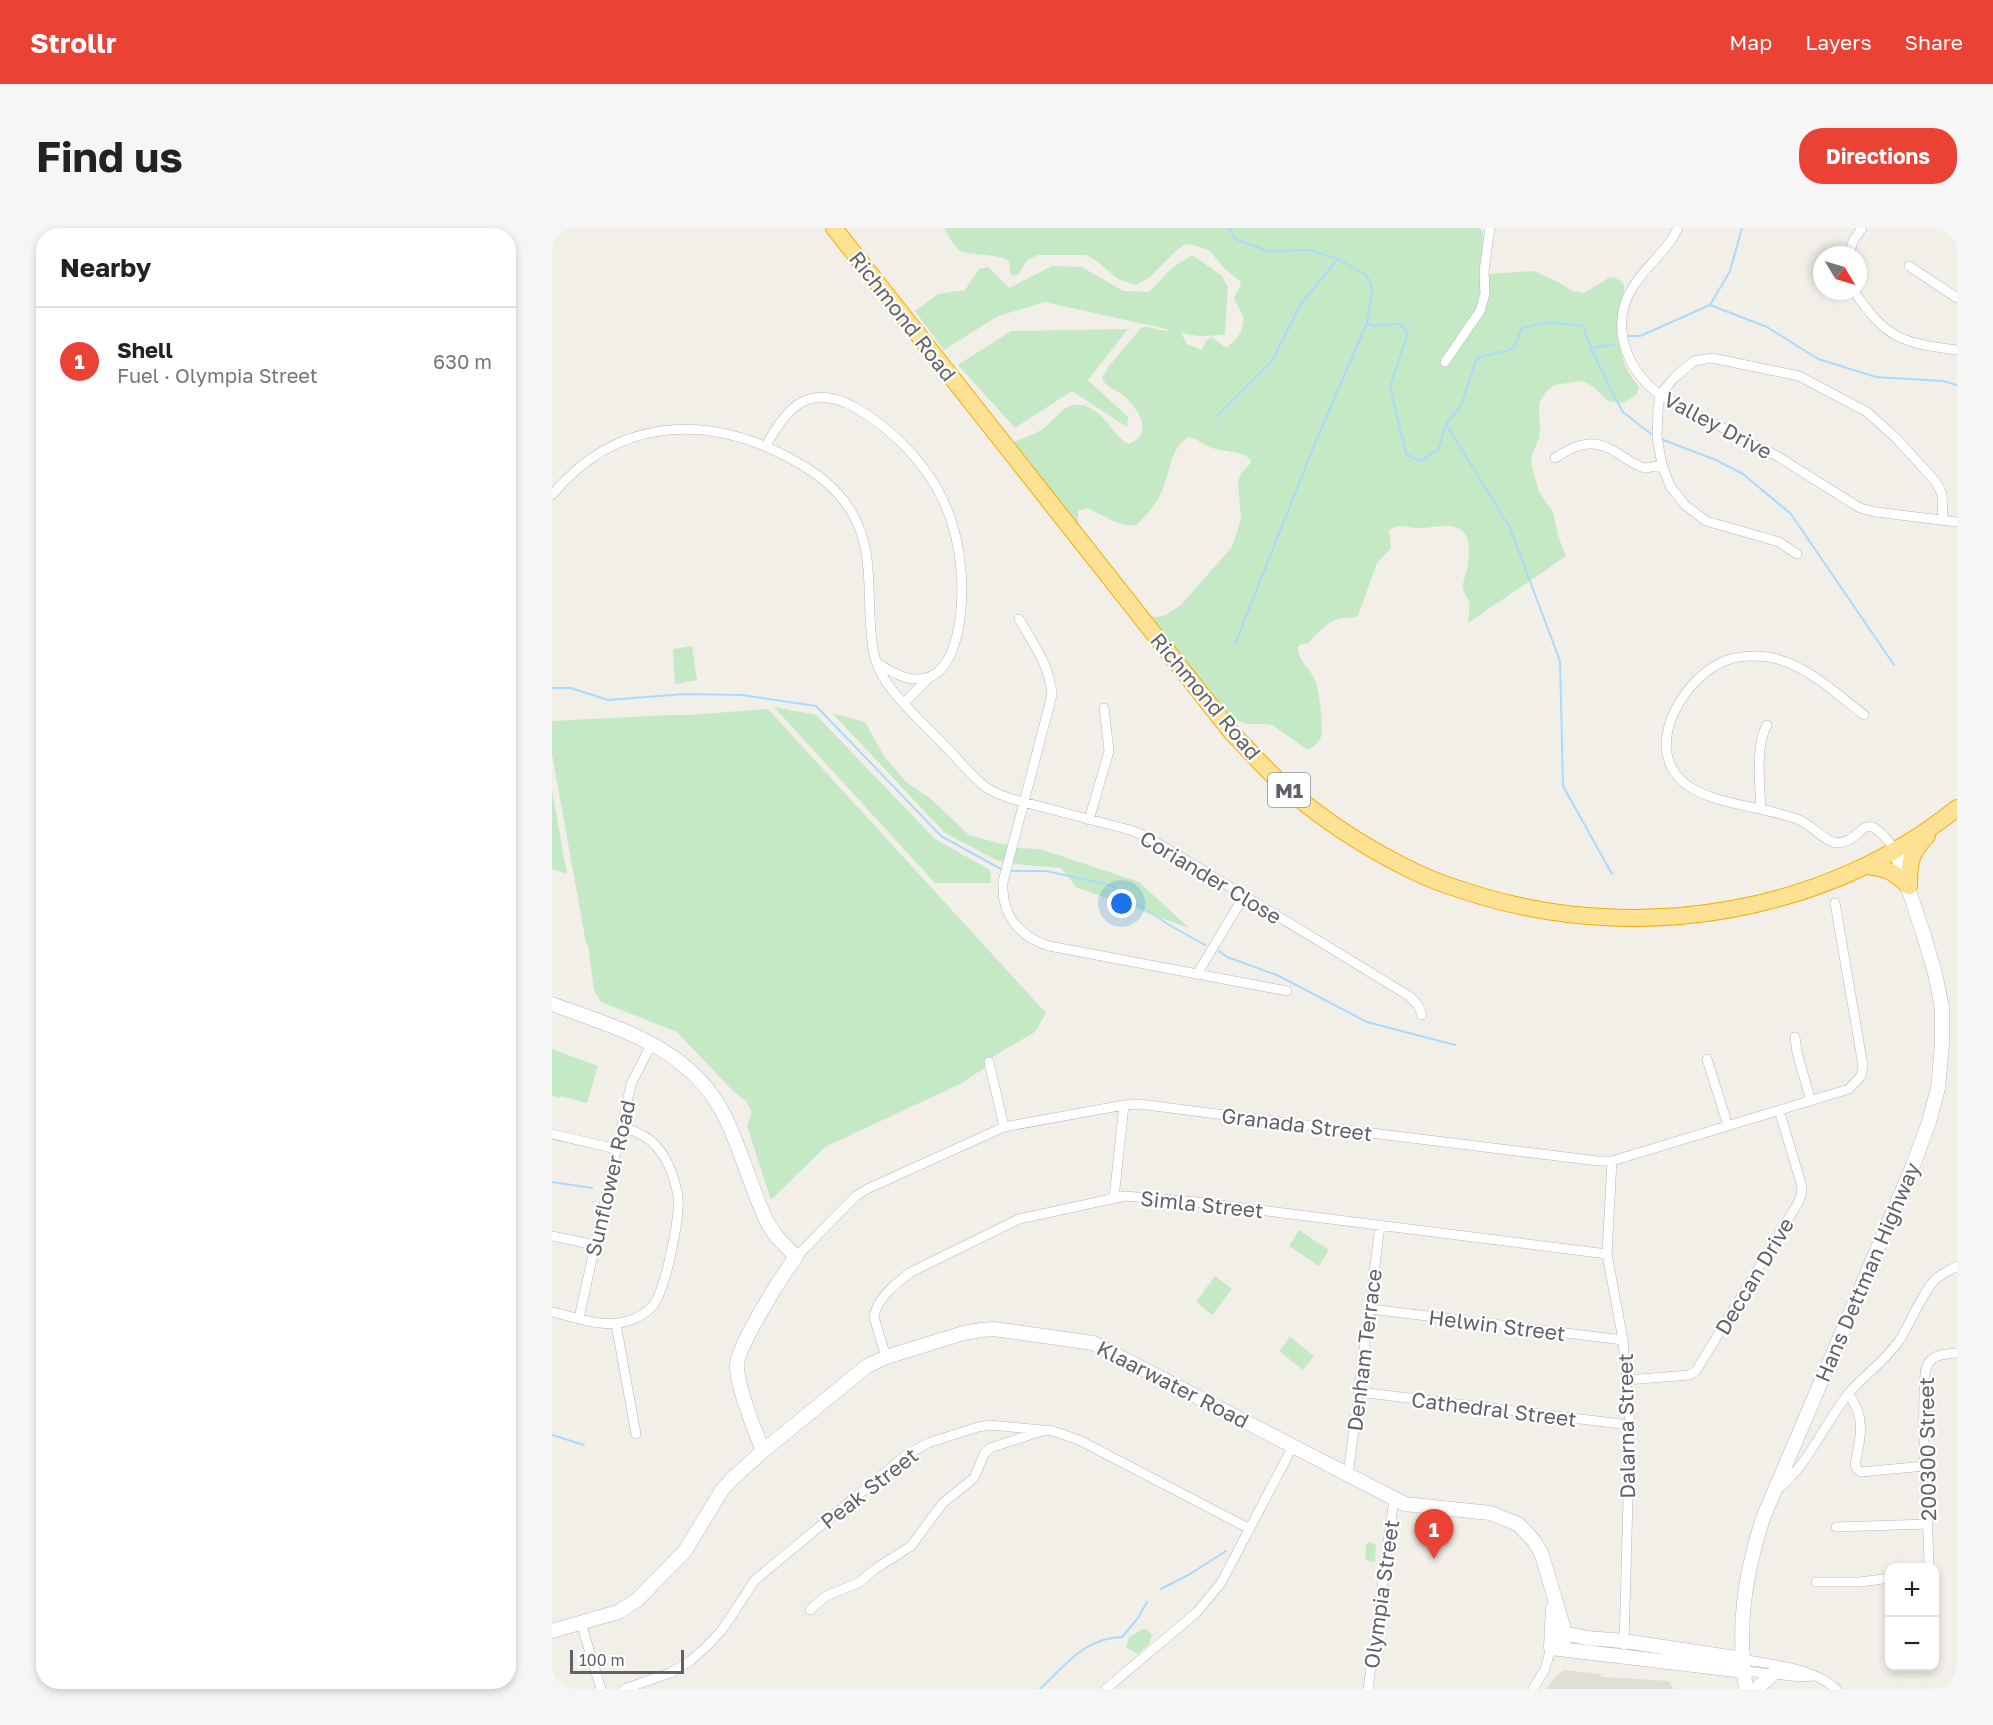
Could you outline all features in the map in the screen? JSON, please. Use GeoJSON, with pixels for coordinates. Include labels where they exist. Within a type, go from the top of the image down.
{"type":"FeatureCollection","features":[{"type":"Feature","properties":{"kind":"highway","name":"Richmond Road"},"geometry":{"type":"LineString","coordinates":[[834,228],[1232,733],[1282,785],[1326,820],[1408,869],[1454,888],[1515,906],[1588,917],[1645,918],[1712,913],[1799,892],[1866,866],[1896,851],[1951,813]]}},
{"type":"Feature","properties":{"kind":"highway"},"geometry":{"type":"LineString","coordinates":[[1909,886],[1910,864],[1916,847],[1951,813]]}},
{"type":"Feature","properties":{"kind":"highway"},"geometry":{"type":"LineString","coordinates":[[1866,866],[1886,868],[1909,886]]}},
{"type":"Feature","properties":{"kind":"street"},"geometry":{"type":"LineString","coordinates":[[1445,362],[1480,311],[1485,294],[1484,271],[1490,228]]}},
{"type":"Feature","properties":{"kind":"street","name":"Valley Drive"},"geometry":{"type":"LineString","coordinates":[[1678,228],[1667,247],[1634,284],[1625,304],[1622,333],[1630,361],[1640,378],[1660,395],[1777,456],[1852,505],[1876,512],[1957,522]]}},
{"type":"Feature","properties":{"kind":"street"},"geometry":{"type":"LineString","coordinates":[[1852,246],[1862,228]]}},
{"type":"Feature","properties":{"kind":"street"},"geometry":{"type":"LineString","coordinates":[[1951,228],[1957,232]]}},
{"type":"Feature","properties":{"kind":"street"},"geometry":{"type":"LineString","coordinates":[[1909,266],[1957,298]]}},
{"type":"Feature","properties":{"kind":"street"},"geometry":{"type":"LineString","coordinates":[[1860,300],[1892,334],[1914,344],[1957,350]]}},
{"type":"Feature","properties":{"kind":"street"},"geometry":{"type":"LineString","coordinates":[[1797,554],[1779,542],[1699,518],[1674,492],[1662,465],[1657,437],[1660,395],[1684,367],[1694,361],[1705,358],[1728,360],[1799,376],[1867,412],[1889,432],[1939,488],[1944,503],[1943,521]]}},
{"type":"Feature","properties":{"kind":"street"},"geometry":{"type":"LineString","coordinates":[[766,446],[779,423],[802,402],[817,398],[838,400],[867,415],[895,436],[934,482],[955,534],[962,585],[960,620],[952,653],[941,669],[904,703]]}},
{"type":"Feature","properties":{"kind":"street"},"geometry":{"type":"LineString","coordinates":[[552,495],[563,482],[598,455],[621,442],[652,433],[679,429],[707,429],[735,435],[766,446],[815,473],[830,484],[858,524],[866,552],[872,637],[877,663],[907,678],[919,680],[929,678]]}},
{"type":"Feature","properties":{"kind":"street"},"geometry":{"type":"LineString","coordinates":[[1555,458],[1569,449],[1593,443],[1607,447],[1641,467],[1662,465]]}},
{"type":"Feature","properties":{"kind":"street"},"geometry":{"type":"LineString","coordinates":[[1019,619],[1045,664],[1052,694],[1005,873],[1003,891],[1008,914],[1021,931],[1039,943],[1049,946],[1287,991]]}},
{"type":"Feature","properties":{"kind":"street"},"geometry":{"type":"LineString","coordinates":[[1864,715],[1795,665],[1759,657],[1731,658],[1711,668],[1689,689],[1672,715],[1666,735],[1666,754],[1672,770],[1682,782],[1692,788],[1737,804],[1797,819],[1835,843],[1840,843],[1872,826],[1879,829],[1896,851]]}},
{"type":"Feature","properties":{"kind":"street","name":"Coriander Close"},"geometry":{"type":"LineString","coordinates":[[877,663],[888,684],[904,703],[986,787],[1004,796],[1143,835],[1409,996],[1418,1005],[1422,1015]]}},
{"type":"Feature","properties":{"kind":"street"},"geometry":{"type":"LineString","coordinates":[[1089,820],[1108,751],[1104,708]]}},
{"type":"Feature","properties":{"kind":"street"},"geometry":{"type":"LineString","coordinates":[[1761,809],[1762,738],[1767,725]]}},
{"type":"Feature","properties":{"kind":"street","name":"Hans Dettman Highway"},"geometry":{"type":"LineString","coordinates":[[1746,1689],[1742,1613],[1747,1576],[1763,1518],[1912,1168],[1929,1122],[1938,1088],[1942,1045],[1942,1008],[1935,973],[1896,851]]}},
{"type":"Feature","properties":{"kind":"street"},"geometry":{"type":"LineString","coordinates":[[1197,974],[1244,896]]}},
{"type":"Feature","properties":{"kind":"street","name":"Granada Street"},"geometry":{"type":"LineString","coordinates":[[763,1451],[738,1376],[736,1365],[739,1356],[773,1293],[796,1257],[850,1202],[867,1189],[1004,1127],[1138,1104],[1612,1161],[1849,1089],[1861,1076],[1863,1066],[1835,903]]}},
{"type":"Feature","properties":{"kind":"street"},"geometry":{"type":"LineString","coordinates":[[552,1004],[652,1043],[683,1064],[719,1105],[768,1224],[796,1257]]}},
{"type":"Feature","properties":{"kind":"street"},"geometry":{"type":"LineString","coordinates":[[1795,1037],[1797,1053],[1811,1101]]}},
{"type":"Feature","properties":{"kind":"street","name":"Sunflower Road"},"geometry":{"type":"LineString","coordinates":[[579,1318],[632,1082],[652,1043]]}},
{"type":"Feature","properties":{"kind":"street"},"geometry":{"type":"LineString","coordinates":[[1707,1059],[1728,1126]]}},
{"type":"Feature","properties":{"kind":"street"},"geometry":{"type":"LineString","coordinates":[[989,1062],[1004,1127]]}},
{"type":"Feature","properties":{"kind":"street"},"geometry":{"type":"LineString","coordinates":[[1114,1198],[1124,1105]]}},
{"type":"Feature","properties":{"kind":"street","name":"Deccan Drive"},"geometry":{"type":"LineString","coordinates":[[1627,1380],[1689,1375],[1696,1371],[1798,1203],[1802,1192],[1801,1183],[1779,1110]]}},
{"type":"Feature","properties":{"kind":"street"},"geometry":{"type":"LineString","coordinates":[[552,1312],[598,1323],[616,1324],[639,1317],[655,1303],[664,1281],[678,1206],[676,1189],[664,1157],[658,1148],[642,1135],[622,1127]]}},
{"type":"Feature","properties":{"kind":"street"},"geometry":{"type":"LineString","coordinates":[[552,1134],[616,1149]]}},
{"type":"Feature","properties":{"kind":"street","name":"Dalarna Street"},"geometry":{"type":"LineString","coordinates":[[1612,1161],[1606,1254],[1623,1341],[1630,1425],[1624,1656]]}},
{"type":"Feature","properties":{"kind":"street","name":"Simla Street"},"geometry":{"type":"LineString","coordinates":[[886,1357],[874,1317],[875,1311],[878,1304],[897,1283],[911,1272],[1019,1219],[1114,1198],[1136,1196],[1196,1202],[1606,1254]]}},
{"type":"Feature","properties":{"kind":"street","name":"Denham Terrace"},"geometry":{"type":"LineString","coordinates":[[1348,1475],[1380,1226]]}},
{"type":"Feature","properties":{"kind":"street"},"geometry":{"type":"LineString","coordinates":[[552,1236],[595,1245]]}},
{"type":"Feature","properties":{"kind":"street"},"geometry":{"type":"LineString","coordinates":[[1773,1493],[1795,1474],[1848,1394],[1892,1350],[1931,1284],[1936,1278],[1957,1266]]}},
{"type":"Feature","properties":{"kind":"street","name":"Helwin Street"},"geometry":{"type":"LineString","coordinates":[[1370,1309],[1623,1341]]}},
{"type":"Feature","properties":{"kind":"street"},"geometry":{"type":"LineString","coordinates":[[616,1324],[636,1434]]}},
{"type":"Feature","properties":{"kind":"street","name":"Klaarwater Road"},"geometry":{"type":"LineString","coordinates":[[552,1631],[618,1612],[637,1600],[685,1551],[722,1490],[763,1451],[867,1366],[886,1357],[964,1333],[994,1329],[1084,1341],[1108,1349],[1394,1499],[1414,1506],[1490,1513],[1518,1524],[1535,1542],[1542,1555],[1552,1594],[1559,1610],[1557,1649]]}},
{"type":"Feature","properties":{"kind":"street","name":"200300 Street"},"geometry":{"type":"LineString","coordinates":[[1929,1563],[1925,1466],[1925,1372],[1932,1358],[1957,1353]]}},
{"type":"Feature","properties":{"kind":"street","name":"Cathedral Street"},"geometry":{"type":"LineString","coordinates":[[1359,1392],[1630,1425]]}},
{"type":"Feature","properties":{"kind":"street"},"geometry":{"type":"LineString","coordinates":[[1848,1394],[1860,1413],[1857,1469],[1861,1472],[1925,1466]]}},
{"type":"Feature","properties":{"kind":"street","name":"Peak Street"},"geometry":{"type":"LineString","coordinates":[[624,1689],[670,1673],[690,1662],[722,1630],[755,1580],[918,1448],[978,1427],[990,1425],[1044,1430],[1078,1440],[1250,1529]]}},
{"type":"Feature","properties":{"kind":"street"},"geometry":{"type":"LineString","coordinates":[[753,1426],[765,1437],[781,1436]]}},
{"type":"Feature","properties":{"kind":"street"},"geometry":{"type":"LineString","coordinates":[[810,1610],[826,1596],[860,1582],[874,1569],[911,1546],[943,1503],[974,1478],[984,1454],[990,1448],[1044,1430]]}},
{"type":"Feature","properties":{"kind":"street"},"geometry":{"type":"LineString","coordinates":[[1106,1689],[1208,1601],[1221,1583],[1293,1446]]}},
{"type":"Feature","properties":{"kind":"street","name":"Olympia Street"},"geometry":{"type":"LineString","coordinates":[[1368,1689],[1394,1499]]}},
{"type":"Feature","properties":{"kind":"street"},"geometry":{"type":"LineString","coordinates":[[1836,1527],[1928,1524]]}},
{"type":"Feature","properties":{"kind":"street"},"geometry":{"type":"LineString","coordinates":[[1816,1582],[1860,1582],[1885,1579]]}},
{"type":"Feature","properties":{"kind":"street"},"geometry":{"type":"LineString","coordinates":[[581,1623],[601,1689]]}},
{"type":"Feature","properties":{"kind":"street"},"geometry":{"type":"LineString","coordinates":[[1559,1632],[1713,1655],[1773,1674],[1814,1676]]}},
{"type":"Feature","properties":{"kind":"street"},"geometry":{"type":"LineString","coordinates":[[1713,1655],[1726,1651],[1742,1634]]}},
{"type":"Feature","properties":{"kind":"street"},"geometry":{"type":"LineString","coordinates":[[1533,1689],[1557,1649],[1804,1671],[1836,1689]]}},
{"type":"Feature","properties":{"kind":"street"},"geometry":{"type":"LineString","coordinates":[[1756,1689],[1773,1674]]}},
{"type":"Feature","properties":{"kind":"shaded area"},"geometry":{"type":"Polygon","coordinates":[[[1564,1670],[1601,1674],[1600,1676],[1604,1677],[1669,1681],[1673,1689],[1546,1689],[1564,1670]]]}},
{"type":"Feature","properties":{"kind":"green space"},"geometry":{"type":"Polygon","coordinates":[[[944,228],[1480,228],[1483,233],[1481,264],[1486,274],[1534,271],[1572,291],[1584,293],[1610,277],[1621,281],[1624,288],[1617,321],[1618,339],[1625,365],[1639,388],[1636,395],[1623,403],[1608,401],[1583,381],[1554,385],[1546,392],[1540,401],[1539,438],[1531,458],[1539,492],[1553,512],[1558,536],[1566,556],[1468,623],[1469,605],[1463,587],[1469,551],[1465,534],[1454,527],[1446,526],[1420,528],[1402,526],[1389,530],[1391,548],[1377,563],[1358,616],[1333,621],[1307,644],[1301,644],[1298,647],[1302,660],[1315,680],[1321,709],[1321,737],[1308,750],[1272,725],[1246,724],[1232,718],[1147,616],[1166,615],[1181,605],[1232,547],[1241,519],[1238,481],[1242,472],[1251,463],[1250,459],[1236,453],[1212,448],[1189,437],[1183,441],[1174,454],[1165,484],[1157,500],[1136,525],[1116,522],[1086,508],[1078,511],[1078,524],[1011,443],[1041,430],[1063,410],[1075,405],[1083,405],[1092,409],[1129,444],[1137,439],[1142,428],[1139,414],[1124,396],[1109,387],[1102,378],[1109,366],[1141,328],[1171,330],[1045,302],[998,316],[944,350],[915,311],[938,294],[965,290],[979,269],[988,267],[1009,288],[1052,266],[1082,267],[1123,291],[1149,292],[1172,268],[1192,255],[1221,275],[1228,287],[1225,335],[1198,336],[1181,333],[1187,344],[1202,350],[1206,341],[1211,337],[1227,347],[1240,334],[1244,321],[1234,298],[1241,284],[1240,281],[1224,268],[1209,250],[1190,244],[1177,250],[1150,277],[1136,285],[1118,279],[1087,255],[1038,255],[1026,261],[1019,274],[1013,276],[1008,261],[999,257],[961,251],[944,228]]]}},
{"type":"Feature","properties":{"kind":"green space"},"geometry":{"type":"Polygon","coordinates":[[[1128,329],[1088,380],[1128,417],[1127,427],[1072,391],[1015,428],[958,365],[1011,331],[1128,329]]]}},
{"type":"Feature","properties":{"kind":"green space"},"geometry":{"type":"Polygon","coordinates":[[[692,646],[697,680],[675,684],[673,649],[692,646]]]}},
{"type":"Feature","properties":{"kind":"green space"},"geometry":{"type":"Polygon","coordinates":[[[774,707],[816,715],[935,839],[990,870],[991,883],[935,883],[774,707]]]}},
{"type":"Feature","properties":{"kind":"green space"},"geometry":{"type":"Polygon","coordinates":[[[768,709],[1046,1013],[1035,1032],[997,1054],[987,1062],[983,1069],[962,1083],[825,1147],[771,1200],[747,1126],[752,1112],[746,1101],[733,1091],[677,1032],[601,1002],[594,990],[588,945],[552,754],[552,721],[768,709]]]}},
{"type":"Feature","properties":{"kind":"green space"},"geometry":{"type":"Polygon","coordinates":[[[832,713],[865,722],[884,756],[906,782],[931,799],[969,835],[1017,848],[1040,849],[1139,882],[1189,928],[1076,887],[1061,868],[996,860],[945,833],[832,713]]]}},
{"type":"Feature","properties":{"kind":"green space"},"geometry":{"type":"Polygon","coordinates":[[[552,790],[567,874],[552,869],[552,790]]]}},
{"type":"Feature","properties":{"kind":"green space"},"geometry":{"type":"Polygon","coordinates":[[[552,1049],[598,1066],[587,1103],[552,1096],[552,1049]]]}},
{"type":"Feature","properties":{"kind":"green space"},"geometry":{"type":"Polygon","coordinates":[[[1299,1230],[1329,1250],[1319,1266],[1289,1246],[1299,1230]]]}},
{"type":"Feature","properties":{"kind":"green space"},"geometry":{"type":"Polygon","coordinates":[[[1215,1276],[1232,1289],[1212,1315],[1196,1302],[1215,1276]]]}},
{"type":"Feature","properties":{"kind":"green space"},"geometry":{"type":"Polygon","coordinates":[[[1290,1337],[1314,1356],[1303,1370],[1279,1351],[1290,1337]]]}},
{"type":"Feature","properties":{"kind":"green space"},"geometry":{"type":"Polygon","coordinates":[[[1370,1542],[1376,1545],[1375,1562],[1365,1560],[1366,1544],[1370,1542]]]}},
{"type":"Feature","properties":{"kind":"green space"},"geometry":{"type":"Polygon","coordinates":[[[1143,1629],[1152,1635],[1149,1644],[1138,1654],[1126,1647],[1129,1637],[1143,1629]]]}},
{"type":"Feature","properties":{"kind":"waterway"},"geometry":{"type":"LineString","coordinates":[[1229,228],[1235,239],[1268,251],[1309,250],[1338,259],[1366,275],[1372,291],[1367,323],[1374,326],[1400,324],[1408,333],[1390,387],[1406,454],[1420,461],[1438,450],[1446,424],[1461,406],[1477,358],[1513,349],[1522,328],[1551,322],[1583,326],[1591,348],[1614,344]]}},
{"type":"Feature","properties":{"kind":"waterway"},"geometry":{"type":"LineString","coordinates":[[1628,336],[1640,336],[1710,305],[1730,271],[1742,228]]}},
{"type":"Feature","properties":{"kind":"waterway"},"geometry":{"type":"LineString","coordinates":[[1216,417],[1272,361],[1302,302],[1338,259]]}},
{"type":"Feature","properties":{"kind":"waterway"},"geometry":{"type":"LineString","coordinates":[[1710,305],[1767,327],[1818,359],[1876,377],[1943,381],[1957,385]]}},
{"type":"Feature","properties":{"kind":"waterway"},"geometry":{"type":"LineString","coordinates":[[1235,644],[1318,436],[1367,323]]}},
{"type":"Feature","properties":{"kind":"waterway"},"geometry":{"type":"LineString","coordinates":[[1591,348],[1623,412],[1651,434]]}},
{"type":"Feature","properties":{"kind":"waterway"},"geometry":{"type":"LineString","coordinates":[[1446,424],[1510,528],[1560,661],[1563,786],[1612,874]]}},
{"type":"Feature","properties":{"kind":"waterway"},"geometry":{"type":"LineString","coordinates":[[1661,439],[1716,460],[1743,474],[1791,514],[1894,665]]}},
{"type":"Feature","properties":{"kind":"waterway"},"geometry":{"type":"LineString","coordinates":[[552,688],[571,688],[608,700],[685,694],[742,695],[816,706],[941,836],[1001,869]]}},
{"type":"Feature","properties":{"kind":"waterway"},"geometry":{"type":"LineString","coordinates":[[1012,871],[1046,871],[1110,885],[1166,923],[1205,945]]}},
{"type":"Feature","properties":{"kind":"waterway"},"geometry":{"type":"LineString","coordinates":[[1219,951],[1227,957],[1277,975],[1367,1022],[1455,1045]]}},
{"type":"Feature","properties":{"kind":"waterway"},"geometry":{"type":"LineString","coordinates":[[552,1182],[592,1188]]}},
{"type":"Feature","properties":{"kind":"waterway"},"geometry":{"type":"LineString","coordinates":[[552,1435],[584,1445]]}},
{"type":"Feature","properties":{"kind":"waterway"},"geometry":{"type":"LineString","coordinates":[[1161,1589],[1226,1551]]}},
{"type":"Feature","properties":{"kind":"waterway"},"geometry":{"type":"LineString","coordinates":[[1040,1689],[1076,1654],[1097,1642],[1122,1637],[1138,1618],[1147,1602]]}},
{"type":"Feature","properties":{"kind":"place","name":"Shell"},"geometry":{"type":"Point","coordinates":[1434,1559]}}]}
